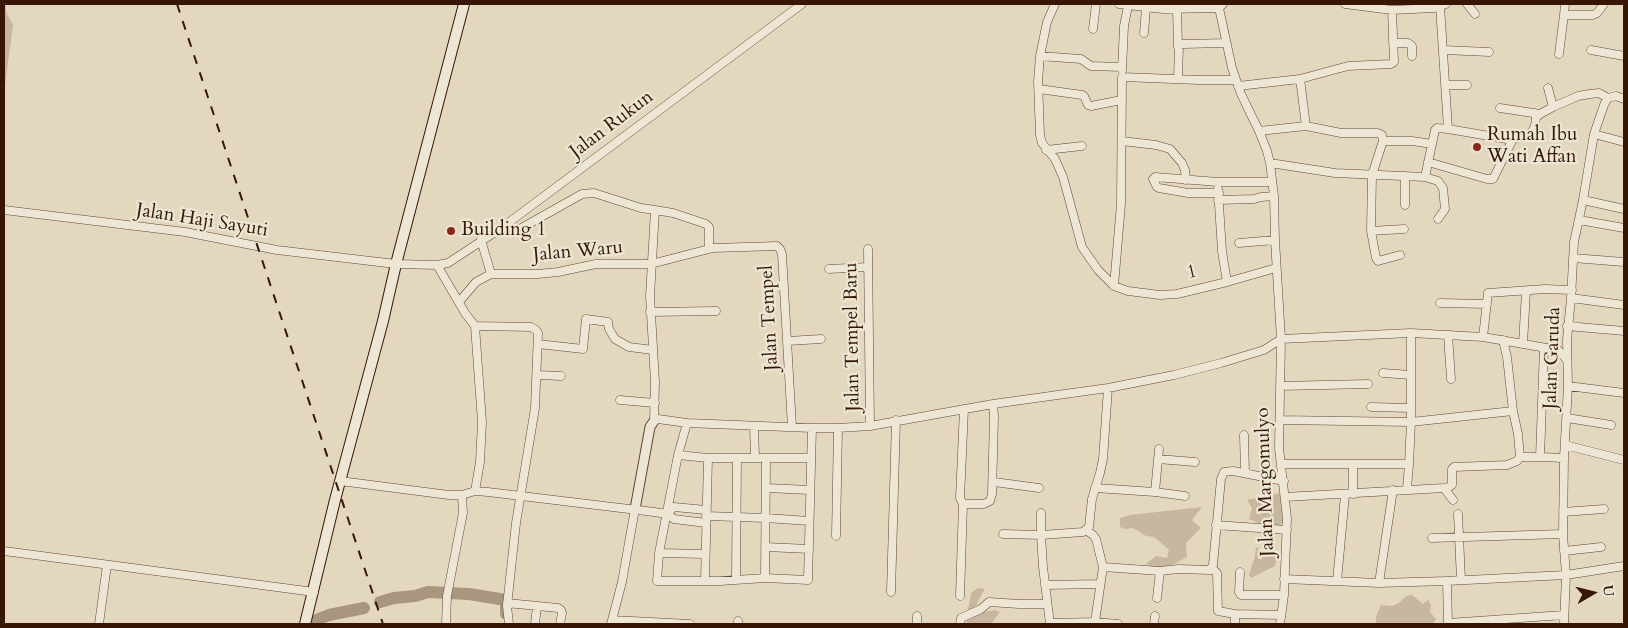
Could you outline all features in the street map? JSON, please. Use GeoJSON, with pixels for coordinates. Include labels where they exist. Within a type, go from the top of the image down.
{"type":"FeatureCollection","features":[{"type":"Feature","properties":{"kind":"main road"},"geometry":{"type":"LineString","coordinates":[[305,624],[340,481],[464,4]]}},
{"type":"Feature","properties":{"kind":"street","name":"Jalan Rukun"},"geometry":{"type":"LineString","coordinates":[[437,265],[456,259],[481,240],[500,229],[802,4]]}},
{"type":"Feature","properties":{"kind":"street"},"geometry":{"type":"LineString","coordinates":[[1055,4],[1047,22],[1040,56],[1038,81],[1040,135],[1042,143],[1055,159],[1063,177],[1082,247],[1098,270],[1114,286]]}},
{"type":"Feature","properties":{"kind":"street"},"geometry":{"type":"LineString","coordinates":[[1093,29],[1096,4]]}},
{"type":"Feature","properties":{"kind":"street"},"geometry":{"type":"LineString","coordinates":[[1119,4],[1146,8],[1177,9],[1221,6]]}},
{"type":"Feature","properties":{"kind":"street"},"geometry":{"type":"LineString","coordinates":[[1345,4],[1392,10],[1434,8],[1443,5],[1448,130]]}},
{"type":"Feature","properties":{"kind":"street"},"geometry":{"type":"LineString","coordinates":[[1467,4],[1475,14]]}},
{"type":"Feature","properties":{"kind":"street"},"geometry":{"type":"LineString","coordinates":[[1560,54],[1565,4]]}},
{"type":"Feature","properties":{"kind":"street"},"geometry":{"type":"LineString","coordinates":[[1564,15],[1597,13],[1604,4]]}},
{"type":"Feature","properties":{"kind":"street"},"geometry":{"type":"LineString","coordinates":[[1114,286],[1121,204],[1124,26],[1128,6]]}},
{"type":"Feature","properties":{"kind":"street","name":"Jalan Margomulyo"},"geometry":{"type":"LineString","coordinates":[[1221,6],[1226,43],[1237,83],[1259,130],[1270,163],[1274,196],[1281,340],[1280,448],[1287,518],[1284,595],[1280,624]]}},
{"type":"Feature","properties":{"kind":"street"},"geometry":{"type":"LineString","coordinates":[[1144,34],[1146,8]]}},
{"type":"Feature","properties":{"kind":"street"},"geometry":{"type":"LineString","coordinates":[[1177,9],[1178,79]]}},
{"type":"Feature","properties":{"kind":"street"},"geometry":{"type":"LineString","coordinates":[[1122,77],[1237,83],[1300,80],[1348,66],[1391,64],[1394,62],[1392,10]]}},
{"type":"Feature","properties":{"kind":"street"},"geometry":{"type":"LineString","coordinates":[[1178,47],[1183,44],[1226,43]]}},
{"type":"Feature","properties":{"kind":"street"},"geometry":{"type":"LineString","coordinates":[[1393,44],[1408,43],[1412,46],[1412,56]]}},
{"type":"Feature","properties":{"kind":"street"},"geometry":{"type":"LineString","coordinates":[[1444,50],[1489,52]]}},
{"type":"Feature","properties":{"kind":"street"},"geometry":{"type":"LineString","coordinates":[[1591,50],[1624,56]]}},
{"type":"Feature","properties":{"kind":"street"},"geometry":{"type":"LineString","coordinates":[[1040,56],[1081,59],[1091,66],[1122,67]]}},
{"type":"Feature","properties":{"kind":"street"},"geometry":{"type":"LineString","coordinates":[[1300,80],[1306,126]]}},
{"type":"Feature","properties":{"kind":"street"},"geometry":{"type":"LineString","coordinates":[[1446,85],[1467,85]]}},
{"type":"Feature","properties":{"kind":"street"},"geometry":{"type":"LineString","coordinates":[[1548,88],[1553,107]]}},
{"type":"Feature","properties":{"kind":"street"},"geometry":{"type":"LineString","coordinates":[[1039,89],[1082,95],[1088,105],[1091,106],[1122,100]]}},
{"type":"Feature","properties":{"kind":"street"},"geometry":{"type":"LineString","coordinates":[[1425,177],[1437,128],[1506,139],[1525,138],[1530,135],[1535,126],[1536,118],[1540,114],[1578,96],[1600,93],[1608,98],[1616,96],[1624,99]]}},
{"type":"Feature","properties":{"kind":"street","name":"Jalan Garuda"},"geometry":{"type":"LineString","coordinates":[[1564,624],[1566,574],[1563,512],[1568,386],[1567,326],[1572,294],[1574,242],[1594,134],[1608,98]]}},
{"type":"Feature","properties":{"kind":"street"},"geometry":{"type":"LineString","coordinates":[[1500,108],[1540,114]]}},
{"type":"Feature","properties":{"kind":"street"},"geometry":{"type":"LineString","coordinates":[[1259,130],[1306,126],[1340,132],[1378,133],[1382,136],[1384,141],[1372,175],[1371,230],[1378,261],[1400,255]]}},
{"type":"Feature","properties":{"kind":"street"},"geometry":{"type":"LineString","coordinates":[[1594,134],[1624,142]]}},
{"type":"Feature","properties":{"kind":"street"},"geometry":{"type":"LineString","coordinates":[[1428,162],[1487,179],[1493,179],[1513,139]]}},
{"type":"Feature","properties":{"kind":"street"},"geometry":{"type":"LineString","coordinates":[[1384,141],[1412,140],[1432,144]]}},
{"type":"Feature","properties":{"kind":"street"},"geometry":{"type":"LineString","coordinates":[[1122,141],[1156,144],[1170,149],[1182,163],[1186,180]]}},
{"type":"Feature","properties":{"kind":"street"},"geometry":{"type":"LineString","coordinates":[[1046,150],[1082,146]]}},
{"type":"Feature","properties":{"kind":"street"},"geometry":{"type":"LineString","coordinates":[[1270,163],[1336,173],[1425,177],[1438,181],[1443,188],[1445,209],[1438,219]]}},
{"type":"Feature","properties":{"kind":"street"},"geometry":{"type":"LineString","coordinates":[[1405,176],[1405,205]]}},
{"type":"Feature","properties":{"kind":"street"},"geometry":{"type":"LineString","coordinates":[[1272,182],[1218,182],[1155,177],[1153,179],[1159,188],[1188,193],[1254,199],[1274,196]]}},
{"type":"Feature","properties":{"kind":"street"},"geometry":{"type":"LineString","coordinates":[[1218,182],[1222,251],[1227,282]]}},
{"type":"Feature","properties":{"kind":"street"},"geometry":{"type":"LineString","coordinates":[[500,229],[518,230],[582,194],[594,193],[641,208],[674,213],[706,224],[709,227],[709,249]]}},
{"type":"Feature","properties":{"kind":"street"},"geometry":{"type":"LineString","coordinates":[[1583,200],[1624,209]]}},
{"type":"Feature","properties":{"kind":"street","name":"Jalan Haji Sayuti"},"geometry":{"type":"LineString","coordinates":[[4,210],[185,232],[276,250],[396,264],[437,265]]}},
{"type":"Feature","properties":{"kind":"street"},"geometry":{"type":"LineString","coordinates":[[655,210],[650,312],[653,351],[654,421],[650,427],[622,582],[612,622],[690,624]]}},
{"type":"Feature","properties":{"kind":"street"},"geometry":{"type":"LineString","coordinates":[[1579,220],[1624,228]]}},
{"type":"Feature","properties":{"kind":"street"},"geometry":{"type":"LineString","coordinates":[[1371,230],[1404,229]]}},
{"type":"Feature","properties":{"kind":"street"},"geometry":{"type":"LineString","coordinates":[[459,302],[476,282],[491,274],[481,240]]}},
{"type":"Feature","properties":{"kind":"street"},"geometry":{"type":"LineString","coordinates":[[1239,243],[1275,240]]}},
{"type":"Feature","properties":{"kind":"street","name":"Jalan Tempel"},"geometry":{"type":"LineString","coordinates":[[652,264],[709,249],[770,246],[777,246],[780,249],[782,254],[788,341],[792,427]]}},
{"type":"Feature","properties":{"kind":"street","name":"Jalan Tempel Baru"},"geometry":{"type":"LineString","coordinates":[[868,249],[870,426]]}},
{"type":"Feature","properties":{"kind":"street"},"geometry":{"type":"LineString","coordinates":[[1573,258],[1624,262]]}},
{"type":"Feature","properties":{"kind":"street","name":"Jalan Waru"},"geometry":{"type":"LineString","coordinates":[[491,274],[548,273],[596,264],[652,264]]}},
{"type":"Feature","properties":{"kind":"street"},"geometry":{"type":"LineString","coordinates":[[437,265],[475,326],[482,422],[480,462],[474,491]]}},
{"type":"Feature","properties":{"kind":"street"},"geometry":{"type":"LineString","coordinates":[[829,269],[868,267]]}},
{"type":"Feature","properties":{"kind":"street","name":"1"},"geometry":{"type":"LineString","coordinates":[[1114,286],[1128,291],[1160,295],[1177,294],[1276,268]]}},
{"type":"Feature","properties":{"kind":"street"},"geometry":{"type":"LineString","coordinates":[[1484,336],[1488,294],[1544,289],[1624,305]]}},
{"type":"Feature","properties":{"kind":"street"},"geometry":{"type":"LineString","coordinates":[[1523,344],[1526,290]]}},
{"type":"Feature","properties":{"kind":"street"},"geometry":{"type":"LineString","coordinates":[[1440,303],[1487,304]]}},
{"type":"Feature","properties":{"kind":"street"},"geometry":{"type":"LineString","coordinates":[[650,312],[716,311]]}},
{"type":"Feature","properties":{"kind":"street"},"geometry":{"type":"LineString","coordinates":[[538,344],[583,349],[586,320],[608,322],[609,329],[615,339],[629,347],[653,351]]}},
{"type":"Feature","properties":{"kind":"street"},"geometry":{"type":"LineString","coordinates":[[475,326],[531,328],[538,333],[538,375],[535,408],[516,523],[508,603],[509,624]]}},
{"type":"Feature","properties":{"kind":"street"},"geometry":{"type":"LineString","coordinates":[[1567,326],[1624,332]]}},
{"type":"Feature","properties":{"kind":"street"},"geometry":{"type":"LineString","coordinates":[[1407,490],[1411,422],[1411,333]]}},
{"type":"Feature","properties":{"kind":"street"},"geometry":{"type":"LineString","coordinates":[[654,421],[658,419],[687,423],[812,428],[870,426],[993,404],[1108,388],[1174,375],[1264,350],[1281,340],[1411,333],[1484,336],[1558,350],[1568,360]]}},
{"type":"Feature","properties":{"kind":"street"},"geometry":{"type":"LineString","coordinates":[[1448,335],[1451,379]]}},
{"type":"Feature","properties":{"kind":"street"},"geometry":{"type":"LineString","coordinates":[[788,341],[821,339]]}},
{"type":"Feature","properties":{"kind":"street"},"geometry":{"type":"LineString","coordinates":[[1503,340],[1507,357],[1520,457]]}},
{"type":"Feature","properties":{"kind":"street"},"geometry":{"type":"LineString","coordinates":[[1558,350],[1567,340]]}},
{"type":"Feature","properties":{"kind":"street"},"geometry":{"type":"LineString","coordinates":[[1540,457],[1544,348]]}},
{"type":"Feature","properties":{"kind":"street"},"geometry":{"type":"LineString","coordinates":[[1383,373],[1411,375]]}},
{"type":"Feature","properties":{"kind":"street"},"geometry":{"type":"LineString","coordinates":[[538,375],[561,376]]}},
{"type":"Feature","properties":{"kind":"street"},"geometry":{"type":"LineString","coordinates":[[1280,386],[1368,384]]}},
{"type":"Feature","properties":{"kind":"street"},"geometry":{"type":"LineString","coordinates":[[1568,386],[1624,393]]}},
{"type":"Feature","properties":{"kind":"street"},"geometry":{"type":"LineString","coordinates":[[1086,530],[1090,522],[1091,506],[1103,459],[1108,388]]}},
{"type":"Feature","properties":{"kind":"street"},"geometry":{"type":"LineString","coordinates":[[620,400],[654,403]]}},
{"type":"Feature","properties":{"kind":"street"},"geometry":{"type":"LineString","coordinates":[[963,504],[978,505],[990,501],[994,482],[993,404]]}},
{"type":"Feature","properties":{"kind":"street"},"geometry":{"type":"LineString","coordinates":[[1371,407],[1410,408]]}},
{"type":"Feature","properties":{"kind":"street"},"geometry":{"type":"LineString","coordinates":[[960,596],[963,504],[960,498],[964,409]]}},
{"type":"Feature","properties":{"kind":"street"},"geometry":{"type":"LineString","coordinates":[[1280,420],[1411,422],[1513,411]]}},
{"type":"Feature","properties":{"kind":"street"},"geometry":{"type":"LineString","coordinates":[[1567,418],[1611,425]]}},
{"type":"Feature","properties":{"kind":"street"},"geometry":{"type":"LineString","coordinates":[[891,592],[896,420]]}},
{"type":"Feature","properties":{"kind":"street"},"geometry":{"type":"LineString","coordinates":[[687,423],[678,455],[659,553],[657,581],[765,578],[808,580],[812,428]]}},
{"type":"Feature","properties":{"kind":"street"},"geometry":{"type":"LineString","coordinates":[[754,426],[755,458]]}},
{"type":"Feature","properties":{"kind":"street"},"geometry":{"type":"LineString","coordinates":[[836,536],[838,428]]}},
{"type":"Feature","properties":{"kind":"street"},"geometry":{"type":"LineString","coordinates":[[1244,435],[1245,474]]}},
{"type":"Feature","properties":{"kind":"street"},"geometry":{"type":"LineString","coordinates":[[1565,445],[1624,460]]}},
{"type":"Feature","properties":{"kind":"street"},"geometry":{"type":"LineString","coordinates":[[1156,492],[1159,449]]}},
{"type":"Feature","properties":{"kind":"street"},"geometry":{"type":"LineString","coordinates":[[678,455],[708,458],[810,458]]}},
{"type":"Feature","properties":{"kind":"street"},"geometry":{"type":"LineString","coordinates":[[1285,497],[1393,490],[1432,490],[1452,485],[1452,468],[1454,467],[1507,465],[1520,457],[1564,458]]}},
{"type":"Feature","properties":{"kind":"street"},"geometry":{"type":"LineString","coordinates":[[705,581],[708,458]]}},
{"type":"Feature","properties":{"kind":"street"},"geometry":{"type":"LineString","coordinates":[[736,580],[738,458]]}},
{"type":"Feature","properties":{"kind":"street"},"geometry":{"type":"LineString","coordinates":[[765,578],[766,458]]}},
{"type":"Feature","properties":{"kind":"street"},"geometry":{"type":"LineString","coordinates":[[1158,460],[1195,462]]}},
{"type":"Feature","properties":{"kind":"street"},"geometry":{"type":"LineString","coordinates":[[1282,464],[1409,464]]}},
{"type":"Feature","properties":{"kind":"street"},"geometry":{"type":"LineString","coordinates":[[1337,581],[1353,464]]}},
{"type":"Feature","properties":{"kind":"street"},"geometry":{"type":"LineString","coordinates":[[1212,568],[1222,475],[1227,471],[1284,481]]}},
{"type":"Feature","properties":{"kind":"street"},"geometry":{"type":"LineString","coordinates":[[340,481],[449,495],[462,495],[474,491],[521,496],[635,509],[667,514],[674,519],[706,516],[809,521]]}},
{"type":"Feature","properties":{"kind":"street"},"geometry":{"type":"LineString","coordinates":[[994,482],[1040,488]]}},
{"type":"Feature","properties":{"kind":"street"},"geometry":{"type":"LineString","coordinates":[[767,488],[809,490]]}},
{"type":"Feature","properties":{"kind":"street"},"geometry":{"type":"LineString","coordinates":[[1095,488],[1185,496]]}},
{"type":"Feature","properties":{"kind":"street"},"geometry":{"type":"LineString","coordinates":[[1444,488],[1453,500]]}},
{"type":"Feature","properties":{"kind":"street"},"geometry":{"type":"LineString","coordinates":[[1379,584],[1393,490]]}},
{"type":"Feature","properties":{"kind":"street"},"geometry":{"type":"LineString","coordinates":[[446,624],[448,592],[463,513],[462,495]]}},
{"type":"Feature","properties":{"kind":"street"},"geometry":{"type":"LineString","coordinates":[[667,514],[674,507],[706,516]]}},
{"type":"Feature","properties":{"kind":"street"},"geometry":{"type":"LineString","coordinates":[[1563,512],[1604,508]]}},
{"type":"Feature","properties":{"kind":"street"},"geometry":{"type":"LineString","coordinates":[[1041,513],[1041,535],[1050,624],[1095,622],[1118,624]]}},
{"type":"Feature","properties":{"kind":"street"},"geometry":{"type":"LineString","coordinates":[[1458,514],[1461,580]]}},
{"type":"Feature","properties":{"kind":"street"},"geometry":{"type":"LineString","coordinates":[[1216,525],[1287,530]]}},
{"type":"Feature","properties":{"kind":"street"},"geometry":{"type":"LineString","coordinates":[[1004,534],[1041,535],[1086,530],[1093,535],[1096,539],[1103,567],[1095,622]]}},
{"type":"Feature","properties":{"kind":"street"},"geometry":{"type":"LineString","coordinates":[[1432,538],[1563,534]]}},
{"type":"Feature","properties":{"kind":"street"},"geometry":{"type":"LineString","coordinates":[[766,547],[809,549]]}},
{"type":"Feature","properties":{"kind":"street"},"geometry":{"type":"LineString","coordinates":[[1564,551],[1601,547]]}},
{"type":"Feature","properties":{"kind":"street"},"geometry":{"type":"LineString","coordinates":[[4,551],[314,592]]}},
{"type":"Feature","properties":{"kind":"street"},"geometry":{"type":"LineString","coordinates":[[659,553],[705,554]]}},
{"type":"Feature","properties":{"kind":"street"},"geometry":{"type":"LineString","coordinates":[[99,624],[108,565]]}},
{"type":"Feature","properties":{"kind":"street"},"geometry":{"type":"LineString","coordinates":[[1284,579],[1379,584],[1566,574],[1624,566]]}},
{"type":"Feature","properties":{"kind":"street"},"geometry":{"type":"LineString","coordinates":[[1103,567],[1160,571],[1178,569],[1210,570],[1212,568]]}},
{"type":"Feature","properties":{"kind":"street"},"geometry":{"type":"LineString","coordinates":[[1212,568],[1217,573],[1218,612],[1281,615]]}},
{"type":"Feature","properties":{"kind":"street"},"geometry":{"type":"LineString","coordinates":[[1157,598],[1160,571]]}},
{"type":"Feature","properties":{"kind":"street"},"geometry":{"type":"LineString","coordinates":[[1240,572],[1239,592],[1241,595],[1284,595]]}},
{"type":"Feature","properties":{"kind":"street"},"geometry":{"type":"LineString","coordinates":[[1447,581],[1448,623],[1564,615]]}},
{"type":"Feature","properties":{"kind":"street"},"geometry":{"type":"LineString","coordinates":[[1045,584],[1100,584]]}},
{"type":"Feature","properties":{"kind":"street"},"geometry":{"type":"LineString","coordinates":[[960,624],[961,618],[982,609],[989,602],[1047,604]]}},
{"type":"Feature","properties":{"kind":"street"},"geometry":{"type":"LineString","coordinates":[[508,603],[561,610],[560,624]]}},
{"type":"Feature","properties":{"kind":"street"},"geometry":{"type":"LineString","coordinates":[[535,624],[538,606]]}},
{"type":"Feature","properties":{"kind":"street"},"geometry":{"type":"LineString","coordinates":[[1235,624],[1236,614]]}},
{"type":"Feature","properties":{"kind":"shaded area"},"geometry":{"type":"Polygon","coordinates":[[[4,4],[13,25],[4,93],[4,4]]]}},
{"type":"Feature","properties":{"kind":"shaded area"},"geometry":{"type":"Polygon","coordinates":[[[1281,493],[1283,522],[1279,526],[1268,527],[1249,519],[1252,508],[1247,500],[1281,493]]]}},
{"type":"Feature","properties":{"kind":"shaded area"},"geometry":{"type":"Polygon","coordinates":[[[1202,507],[1192,520],[1201,528],[1186,543],[1187,557],[1159,569],[1146,564],[1156,556],[1167,558],[1169,550],[1154,537],[1146,536],[1133,528],[1125,529],[1120,527],[1120,518],[1130,515],[1202,507]]]}},
{"type":"Feature","properties":{"kind":"shaded area"},"geometry":{"type":"Polygon","coordinates":[[[1256,547],[1263,551],[1277,553],[1275,566],[1251,578],[1249,575],[1256,547]]]}},
{"type":"Feature","properties":{"kind":"shaded area"},"geometry":{"type":"Polygon","coordinates":[[[978,588],[985,589],[976,609],[980,613],[995,610],[1000,612],[991,624],[967,624],[971,593],[978,588]]]}},
{"type":"Feature","properties":{"kind":"shaded area"},"geometry":{"type":"Polygon","coordinates":[[[1412,595],[1423,604],[1428,600],[1431,605],[1430,612],[1436,619],[1433,624],[1376,624],[1376,616],[1381,605],[1392,606],[1399,603],[1406,596],[1412,595]]]}},
{"type":"Feature","properties":{"kind":"waterway"},"geometry":{"type":"LineString","coordinates":[[380,602],[428,592],[469,594],[506,600],[506,614]]}},
{"type":"Feature","properties":{"kind":"waterway"},"geometry":{"type":"LineString","coordinates":[[306,624],[329,615],[364,608]]}},
{"type":"Feature","properties":{"kind":"railway"},"geometry":{"type":"LineString","coordinates":[[177,4],[383,624]]}},
{"type":"Feature","properties":{"kind":"place","name":"Rumah Ibu Wati Affan"},"geometry":{"type":"Point","coordinates":[1477,147]}},
{"type":"Feature","properties":{"kind":"place","name":"Building 1"},"geometry":{"type":"Point","coordinates":[451,231]}}]}
